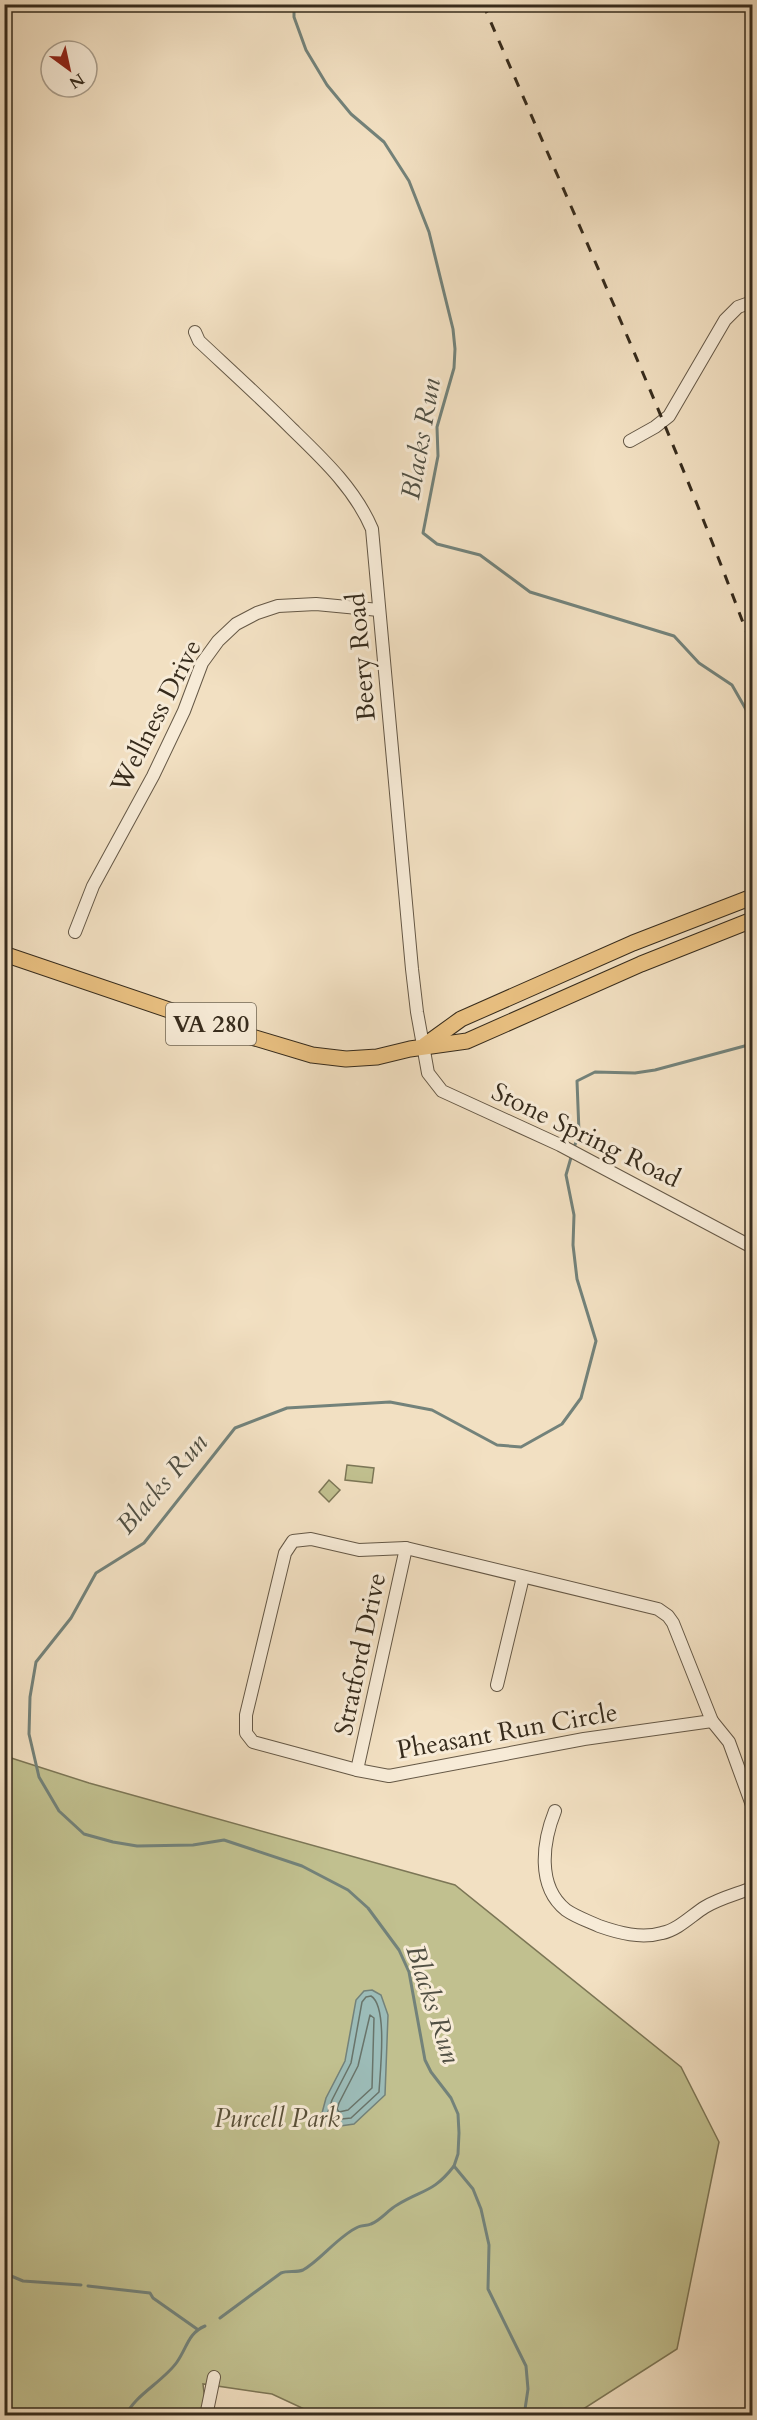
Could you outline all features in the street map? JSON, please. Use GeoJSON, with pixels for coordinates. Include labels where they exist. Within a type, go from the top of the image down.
{"type":"FeatureCollection","features":[{"type":"Feature","properties":{"kind":"main road","name":"VA 280"},"geometry":{"type":"LineString","coordinates":[[422,1047],[461,1019],[633,943],[749,898]]}},
{"type":"Feature","properties":{"kind":"main road","name":"VA 280"},"geometry":{"type":"LineString","coordinates":[[4,954],[225,1029],[312,1055],[357,1058],[377,1057],[422,1047],[467,1041],[641,964],[752,920]]}},
{"type":"Feature","properties":{"kind":"street"},"geometry":{"type":"LineString","coordinates":[[630,441],[669,416],[725,320],[738,307],[753,302]]}},
{"type":"Feature","properties":{"kind":"street","name":"Beery Road"},"geometry":{"type":"LineString","coordinates":[[195,332],[199,341],[306,443],[352,493],[373,535],[409,936],[422,1047]]}},
{"type":"Feature","properties":{"kind":"street","name":"Wellness Drive"},"geometry":{"type":"LineString","coordinates":[[75,932],[93,886],[153,776],[184,711],[202,663],[218,641],[236,624],[257,613],[278,606],[316,604],[379,610]]}},
{"type":"Feature","properties":{"kind":"street","name":"Stone Spring Road"},"geometry":{"type":"LineString","coordinates":[[422,1047],[428,1073],[442,1091],[591,1160],[753,1246]]}},
{"type":"Feature","properties":{"kind":"street","name":"Pheasant Run Circle"},"geometry":{"type":"LineString","coordinates":[[311,1539],[359,1550],[406,1548],[523,1577],[663,1611],[675,1626],[712,1721],[584,1738],[389,1776],[357,1770],[253,1742],[246,1733],[246,1715],[285,1553],[293,1541],[311,1539]]}},
{"type":"Feature","properties":{"kind":"street","name":"Stratford Drive"},"geometry":{"type":"LineString","coordinates":[[357,1770],[406,1548]]}},
{"type":"Feature","properties":{"kind":"street"},"geometry":{"type":"LineString","coordinates":[[497,1685],[523,1577]]}},
{"type":"Feature","properties":{"kind":"street"},"geometry":{"type":"LineString","coordinates":[[712,1721],[729,1742],[753,1805]]}},
{"type":"Feature","properties":{"kind":"street"},"geometry":{"type":"LineString","coordinates":[[555,1811],[546,1844],[545,1864],[548,1881],[564,1908],[591,1922],[628,1934],[663,1933],[675,1928],[714,1902],[753,1888]]}},
{"type":"Feature","properties":{"kind":"street"},"geometry":{"type":"LineString","coordinates":[[206,2415],[214,2377]]}},
{"type":"Feature","properties":{"kind":"green space"},"geometry":{"type":"Polygon","coordinates":[[[347,1465],[374,1468],[372,1483],[345,1480],[347,1465]]]}},
{"type":"Feature","properties":{"kind":"green space"},"geometry":{"type":"Polygon","coordinates":[[[329,1480],[340,1490],[329,1502],[319,1492],[329,1480]]]}},
{"type":"Feature","properties":{"kind":"green space","name":"Purcell Park"},"geometry":{"type":"Polygon","coordinates":[[[5,1756],[89,1783],[455,1885],[681,2067],[719,2142],[677,2349],[574,2415],[317,2415],[272,2394],[203,2384],[205,2402],[199,2415],[5,2416],[5,1756]]]}},
{"type":"Feature","properties":{"kind":"water"},"geometry":{"type":"Polygon","coordinates":[[[372,1990],[381,1995],[388,2015],[385,2095],[354,2124],[327,2128],[322,2113],[326,2098],[345,2061],[356,2000],[364,1991],[372,1990]]]}},
{"type":"Feature","properties":{"kind":"waterway","name":"Blacks Run"},"geometry":{"type":"LineString","coordinates":[[294,4],[294,17],[306,50],[327,85],[351,114],[384,142],[409,181],[429,232],[453,329],[454,368],[437,427],[438,456],[423,533],[437,544],[480,555],[530,592],[674,636],[699,663],[732,685],[752,720]]}},
{"type":"Feature","properties":{"kind":"waterway","name":"Blacks Run"},"geometry":{"type":"LineString","coordinates":[[574,1148],[579,1132],[577,1081],[595,1072],[635,1073],[655,1070],[752,1044]]}},
{"type":"Feature","properties":{"kind":"waterway","name":"Blacks Run"},"geometry":{"type":"LineString","coordinates":[[524,2416],[528,2389],[526,2366],[488,2289],[489,2245],[481,2209],[473,2189],[454,2166],[458,2154],[458,2114],[451,2098],[431,2072],[425,2060],[409,1972],[399,1950],[368,1908],[348,1890],[302,1866],[224,1840],[193,1845],[137,1846],[84,1834],[59,1811],[39,1777],[29,1734],[30,1697],[36,1662],[71,1618],[96,1573],[144,1543],[235,1428],[287,1408],[390,1402],[432,1410],[497,1445],[521,1447],[562,1424],[581,1398],[596,1341],[577,1279],[573,1245],[574,1215],[566,1175],[572,1154]]}},
{"type":"Feature","properties":{"kind":"waterway"},"geometry":{"type":"LineString","coordinates":[[220,2318],[281,2273],[303,2270],[351,2231],[375,2222],[397,2205],[434,2186],[454,2166]]}},
{"type":"Feature","properties":{"kind":"waterway"},"geometry":{"type":"LineString","coordinates":[[4,2273],[23,2281],[81,2285]]}},
{"type":"Feature","properties":{"kind":"waterway"},"geometry":{"type":"LineString","coordinates":[[88,2286],[150,2293],[153,2298],[197,2329]]}},
{"type":"Feature","properties":{"kind":"waterway"},"geometry":{"type":"LineString","coordinates":[[126,2416],[135,2402],[177,2362],[195,2333],[205,2326]]}},
{"type":"Feature","properties":{"kind":"railway"},"geometry":{"type":"LineString","coordinates":[[483,4],[656,404],[752,647]]}}]}
